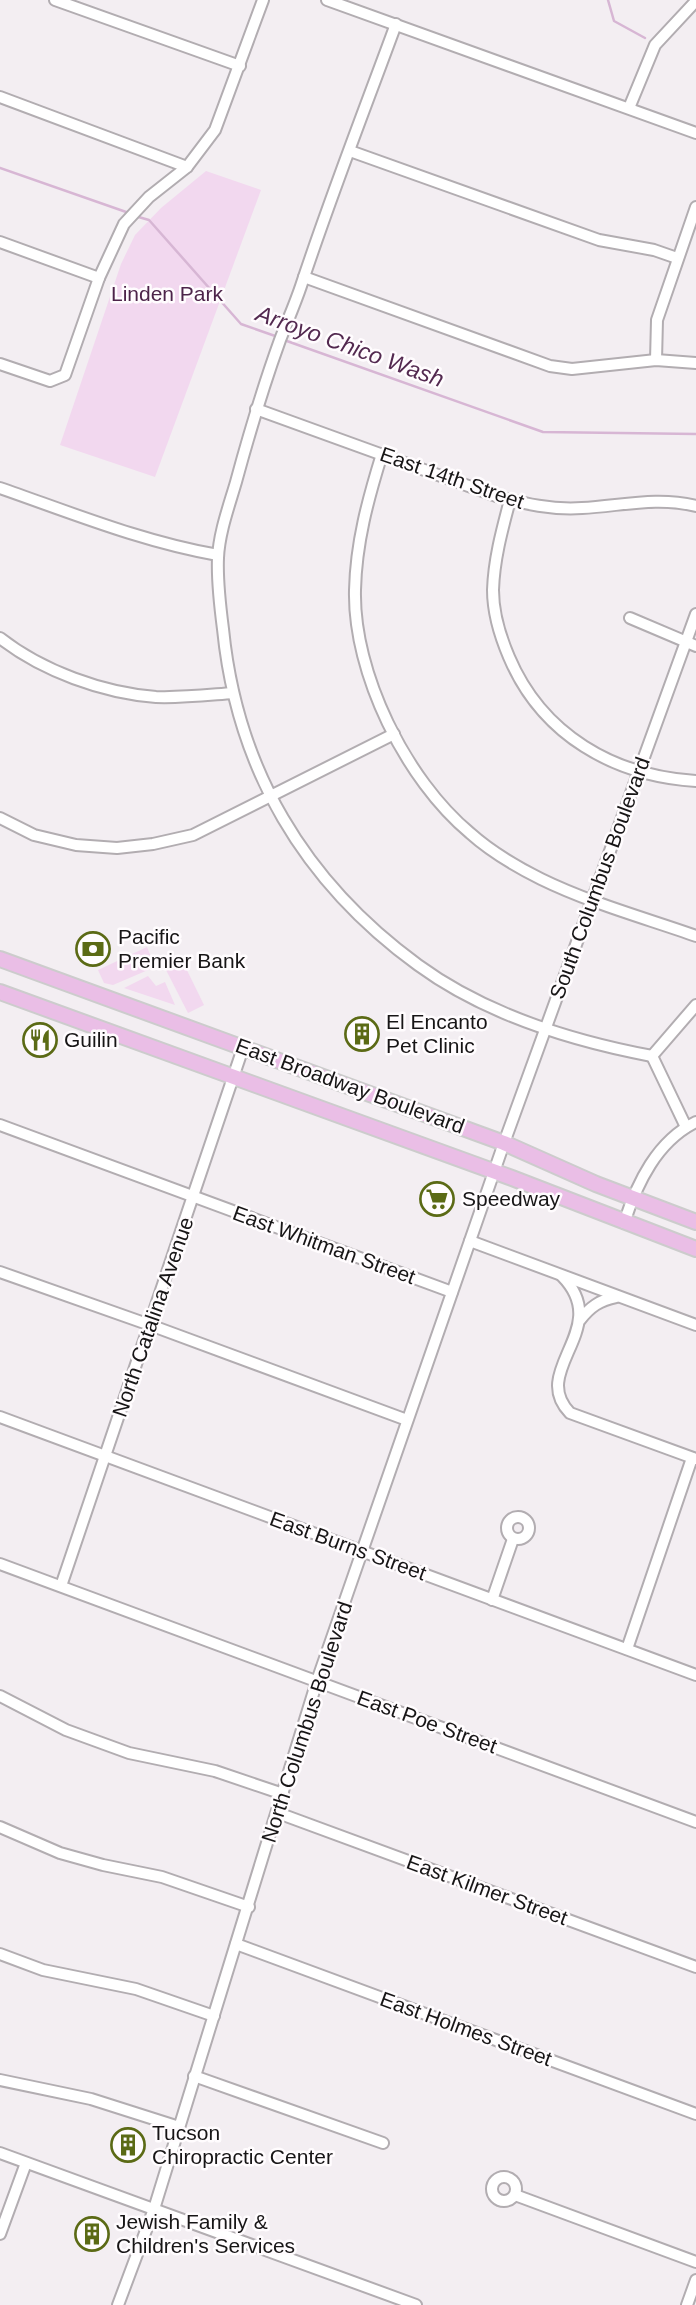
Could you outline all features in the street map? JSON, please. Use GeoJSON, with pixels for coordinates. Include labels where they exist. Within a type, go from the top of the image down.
{"type":"FeatureCollection","features":[{"type":"Feature","properties":{"kind":"main road","name":"East Broadway Boulevard"},"geometry":{"type":"LineString","coordinates":[[0,959],[504,1143],[632,1198],[696,1222]]}},
{"type":"Feature","properties":{"kind":"main road","name":"East Broadway Boulevard"},"geometry":{"type":"LineString","coordinates":[[0,992],[495,1172],[696,1250]]}},
{"type":"Feature","properties":{"kind":"street"},"geometry":{"type":"LineString","coordinates":[[55,0],[240,66]]}},
{"type":"Feature","properties":{"kind":"street"},"geometry":{"type":"LineString","coordinates":[[0,364],[50,382],[65,375],[99,278],[124,224],[149,197],[187,167],[215,130],[263,0]]}},
{"type":"Feature","properties":{"kind":"street"},"geometry":{"type":"LineString","coordinates":[[327,0],[696,133]]}},
{"type":"Feature","properties":{"kind":"street"},"geometry":{"type":"LineString","coordinates":[[629,108],[655,45],[696,1]]}},
{"type":"Feature","properties":{"kind":"street"},"geometry":{"type":"LineString","coordinates":[[396,24],[256,409],[230,502],[218,555],[224,643],[233,692],[253,760],[271,797],[302,850],[358,914],[419,966],[462,992],[546,1027],[601,1046],[652,1056],[691,1124],[660,1149],[632,1198],[624,1223]]}},
{"type":"Feature","properties":{"kind":"street"},"geometry":{"type":"LineString","coordinates":[[0,97],[187,167]]}},
{"type":"Feature","properties":{"kind":"street"},"geometry":{"type":"LineString","coordinates":[[349,151],[599,240],[654,250],[677,258]]}},
{"type":"Feature","properties":{"kind":"street"},"geometry":{"type":"LineString","coordinates":[[656,360],[657,320],[696,207]]}},
{"type":"Feature","properties":{"kind":"street"},"geometry":{"type":"LineString","coordinates":[[0,242],[99,278]]}},
{"type":"Feature","properties":{"kind":"street"},"geometry":{"type":"LineString","coordinates":[[304,277],[550,366],[572,369],[656,360],[696,363]]}},
{"type":"Feature","properties":{"kind":"street","name":"East 14th Street"},"geometry":{"type":"LineString","coordinates":[[256,409],[528,505],[564,509],[654,500],[696,506]]}},
{"type":"Feature","properties":{"kind":"street"},"geometry":{"type":"LineString","coordinates":[[382,454],[365,507],[355,592],[359,638],[371,686],[417,774],[469,833],[542,880],[696,936]]}},
{"type":"Feature","properties":{"kind":"street"},"geometry":{"type":"LineString","coordinates":[[0,488],[143,539],[218,555]]}},
{"type":"Feature","properties":{"kind":"street"},"geometry":{"type":"LineString","coordinates":[[510,500],[496,551],[493,592],[499,633],[513,666],[535,704],[562,732],[596,754],[639,771],[693,782]]}},
{"type":"Feature","properties":{"kind":"street","name":"South Columbus Boulevard"},"geometry":{"type":"LineString","coordinates":[[504,1143],[639,771],[691,644],[696,614]]}},
{"type":"Feature","properties":{"kind":"street"},"geometry":{"type":"LineString","coordinates":[[630,618],[691,644]]}},
{"type":"Feature","properties":{"kind":"street"},"geometry":{"type":"LineString","coordinates":[[0,638],[39,662],[75,678],[131,693],[188,696],[233,692]]}},
{"type":"Feature","properties":{"kind":"street"},"geometry":{"type":"LineString","coordinates":[[0,818],[34,835],[76,845],[117,848],[153,844],[193,835],[394,734]]}},
{"type":"Feature","properties":{"kind":"street"},"geometry":{"type":"LineString","coordinates":[[652,1056],[696,1005]]}},
{"type":"Feature","properties":{"kind":"street","name":"North Catalina Avenue"},"geometry":{"type":"LineString","coordinates":[[61,1586],[243,1048]]}},
{"type":"Feature","properties":{"kind":"street","name":"East Whitman Street"},"geometry":{"type":"LineString","coordinates":[[0,1125],[452,1292]]}},
{"type":"Feature","properties":{"kind":"street","name":"North Columbus Boulevard"},"geometry":{"type":"LineString","coordinates":[[118,2305],[154,2208],[317,1681],[504,1143]]}},
{"type":"Feature","properties":{"kind":"street"},"geometry":{"type":"LineString","coordinates":[[470,1241],[696,1325]]}},
{"type":"Feature","properties":{"kind":"street"},"geometry":{"type":"LineString","coordinates":[[0,1272],[407,1420]]}},
{"type":"Feature","properties":{"kind":"street"},"geometry":{"type":"LineString","coordinates":[[562,1276],[577,1295],[581,1313],[561,1372],[558,1387],[560,1403],[570,1413],[694,1459],[627,1650]]}},
{"type":"Feature","properties":{"kind":"street"},"geometry":{"type":"LineString","coordinates":[[580,1320],[588,1310],[603,1300],[616,1297]]}},
{"type":"Feature","properties":{"kind":"street","name":"East Burns Street"},"geometry":{"type":"LineString","coordinates":[[0,1417],[696,1675]]}},
{"type":"Feature","properties":{"kind":"street"},"geometry":{"type":"LineString","coordinates":[[492,1600],[513,1539]]}},
{"type":"Feature","properties":{"kind":"street","name":"East Poe Street"},"geometry":{"type":"LineString","coordinates":[[0,1564],[696,1822]]}},
{"type":"Feature","properties":{"kind":"street"},"geometry":{"type":"LineString","coordinates":[[0,1696],[66,1730],[129,1753],[215,1771],[283,1794]]}},
{"type":"Feature","properties":{"kind":"street","name":"East Kilmer Street"},"geometry":{"type":"LineString","coordinates":[[278,1813],[696,1967]]}},
{"type":"Feature","properties":{"kind":"street"},"geometry":{"type":"LineString","coordinates":[[0,1827],[60,1853],[162,1877],[249,1907]]}},
{"type":"Feature","properties":{"kind":"street","name":"East Holmes Street"},"geometry":{"type":"LineString","coordinates":[[236,1944],[696,2114]]}},
{"type":"Feature","properties":{"kind":"street"},"geometry":{"type":"LineString","coordinates":[[0,1954],[53,1972],[136,1989],[214,2016]]}},
{"type":"Feature","properties":{"kind":"street"},"geometry":{"type":"LineString","coordinates":[[194,2076],[383,2143]]}},
{"type":"Feature","properties":{"kind":"street"},"geometry":{"type":"LineString","coordinates":[[0,2080],[91,2099],[179,2127]]}},
{"type":"Feature","properties":{"kind":"street"},"geometry":{"type":"LineString","coordinates":[[0,2153],[416,2305]]}},
{"type":"Feature","properties":{"kind":"street"},"geometry":{"type":"LineString","coordinates":[[0,2234],[26,2163]]}},
{"type":"Feature","properties":{"kind":"street"},"geometry":{"type":"LineString","coordinates":[[515,2194],[696,2262]]}},
{"type":"Feature","properties":{"kind":"street"},"geometry":{"type":"LineString","coordinates":[[687,2305],[696,2280]]}},
{"type":"Feature","properties":{"kind":"green space","name":"Linden Park"},"geometry":{"type":"Polygon","coordinates":[[[206,171],[261,190],[155,477],[60,445],[121,264],[135,235],[161,208],[206,171]]]}},
{"type":"Feature","properties":{"kind":"green space"},"geometry":{"type":"Polygon","coordinates":[[[147,947],[155,967],[113,985],[104,983],[98,970],[147,947]]]}},
{"type":"Feature","properties":{"kind":"green space"},"geometry":{"type":"Polygon","coordinates":[[[181,958],[204,1005],[188,1013],[164,966],[181,958]]]}},
{"type":"Feature","properties":{"kind":"green space"},"geometry":{"type":"Polygon","coordinates":[[[148,976],[156,986],[165,982],[175,1005],[124,988],[148,976]]]}},
{"type":"Feature","properties":{"kind":"waterway"},"geometry":{"type":"LineString","coordinates":[[608,0],[614,21],[645,38]]}},
{"type":"Feature","properties":{"kind":"waterway","name":"Arroyo Chico Wash"},"geometry":{"type":"LineString","coordinates":[[0,168],[129,213]]}},
{"type":"Feature","properties":{"kind":"waterway","name":"Arroyo Chico Wash"},"geometry":{"type":"LineString","coordinates":[[135,216],[149,220],[241,324],[278,337]]}},
{"type":"Feature","properties":{"kind":"waterway","name":"Arroyo Chico Wash"},"geometry":{"type":"LineString","coordinates":[[284,340],[543,432],[696,434]]}},
{"type":"Feature","properties":{"kind":"place","name":"Pacific Premier Bank"},"geometry":{"type":"Point","coordinates":[93,949]}},
{"type":"Feature","properties":{"kind":"place","name":"El Encanto Pet Clinic"},"geometry":{"type":"Point","coordinates":[362,1034]}},
{"type":"Feature","properties":{"kind":"place","name":"Guilin"},"geometry":{"type":"Point","coordinates":[40,1040]}},
{"type":"Feature","properties":{"kind":"place","name":"Speedway"},"geometry":{"type":"Point","coordinates":[437,1199]}},
{"type":"Feature","properties":{"kind":"place","name":"Tucson Chiropractic Center"},"geometry":{"type":"Point","coordinates":[128,2145]}},
{"type":"Feature","properties":{"kind":"place","name":"Jewish Family & Children's Services"},"geometry":{"type":"Point","coordinates":[92,2234]}}]}
